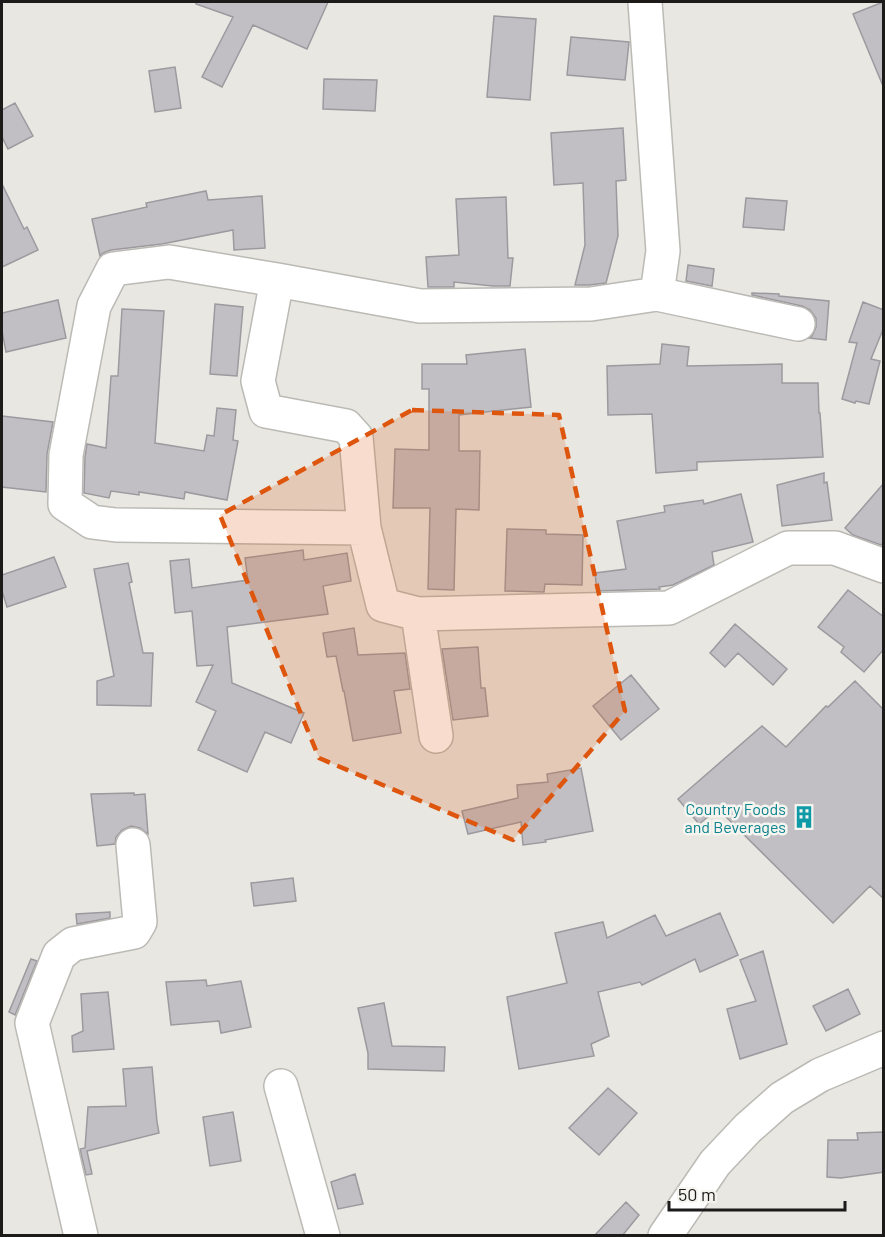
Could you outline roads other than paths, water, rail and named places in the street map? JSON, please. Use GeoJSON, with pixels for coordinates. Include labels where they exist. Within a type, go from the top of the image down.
{"type":"FeatureCollection","features":[{"type":"Feature","properties":{"kind":"street"},"geometry":{"type":"LineString","coordinates":[[645,2],[663,251],[657,294]]}},
{"type":"Feature","properties":{"kind":"street"},"geometry":{"type":"LineString","coordinates":[[364,528],[116,525],[92,522],[65,504],[66,455],[94,306],[113,269],[169,262],[420,306],[591,304],[657,294],[798,324]]}},
{"type":"Feature","properties":{"kind":"street"},"geometry":{"type":"LineString","coordinates":[[277,280],[258,381],[266,411],[346,426],[356,437],[364,528],[383,606],[418,614],[669,608],[788,548],[835,548],[884,566]]}},
{"type":"Feature","properties":{"kind":"street"},"geometry":{"type":"LineString","coordinates":[[418,614],[436,736]]}},
{"type":"Feature","properties":{"kind":"street"},"geometry":{"type":"LineString","coordinates":[[81,1236],[32,1023],[59,955],[74,944],[134,932],[140,922],[133,845]]}},
{"type":"Feature","properties":{"kind":"street"},"geometry":{"type":"LineString","coordinates":[[665,1236],[715,1163],[748,1128],[782,1098],[820,1075],[884,1047]]}},
{"type":"Feature","properties":{"kind":"street"},"geometry":{"type":"LineString","coordinates":[[281,1086],[322,1236]]}},
{"type":"Feature","properties":{"kind":"place","name":"Country Foods and Beverages"},"geometry":{"type":"Point","coordinates":[804,817]}}]}
